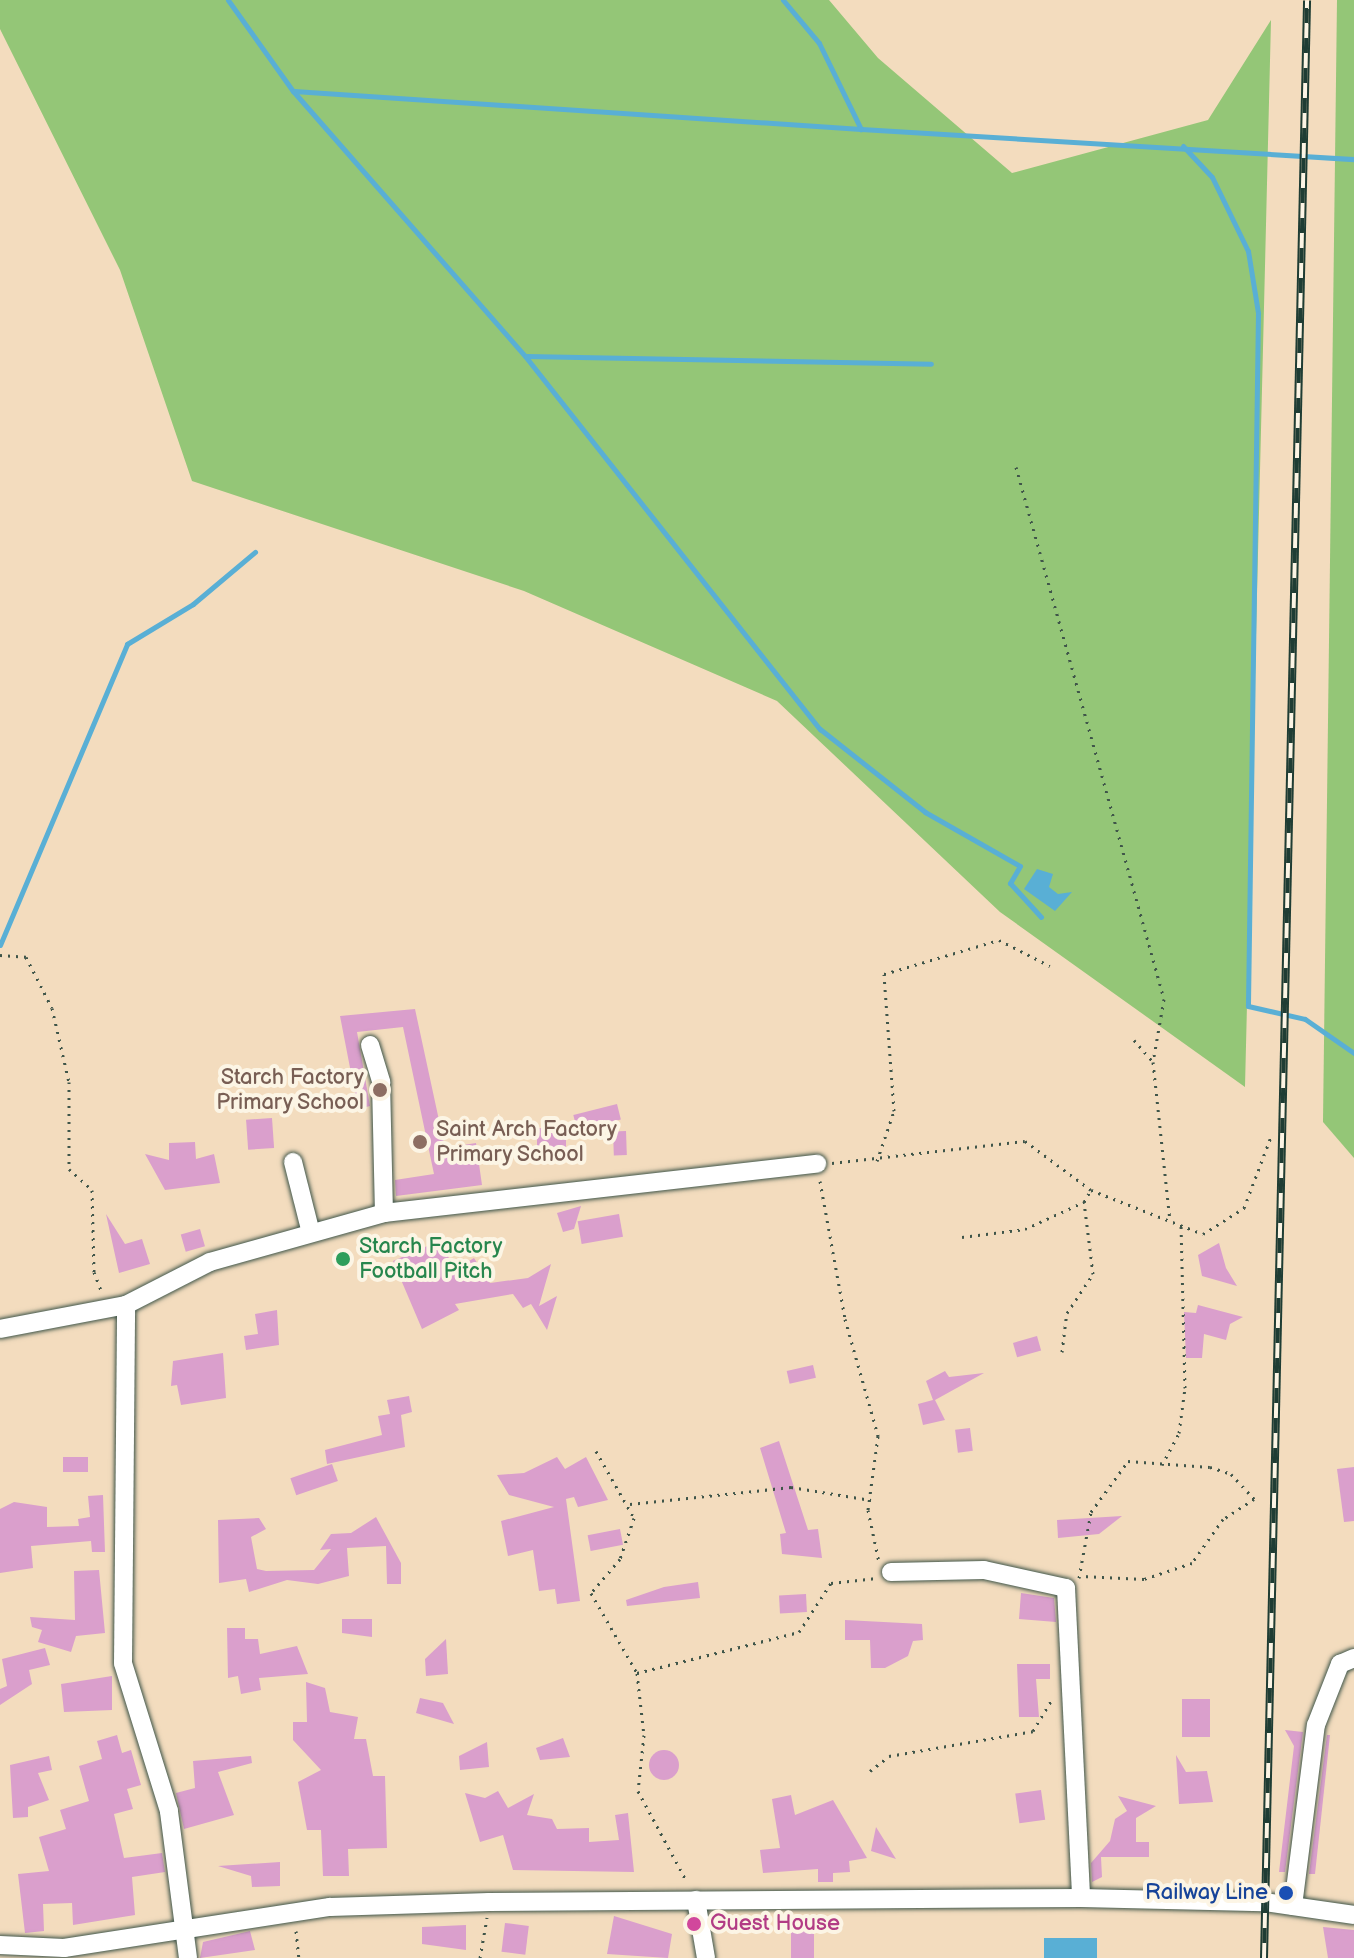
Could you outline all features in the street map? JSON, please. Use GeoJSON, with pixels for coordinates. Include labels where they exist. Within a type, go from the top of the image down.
{"type":"FeatureCollection","features":[{"type":"Feature","properties":{"kind":"street"},"geometry":{"type":"LineString","coordinates":[[370,1045],[381,1082],[384,1213]]}},
{"type":"Feature","properties":{"kind":"street"},"geometry":{"type":"LineString","coordinates":[[293,1162],[310,1229]]}},
{"type":"Feature","properties":{"kind":"street"},"geometry":{"type":"LineString","coordinates":[[0,1329],[118,1307],[210,1262],[310,1229],[384,1213],[817,1164]]}},
{"type":"Feature","properties":{"kind":"street"},"geometry":{"type":"LineString","coordinates":[[118,1307],[123,1663],[169,1811],[188,1925],[188,1958]]}},
{"type":"Feature","properties":{"kind":"street"},"geometry":{"type":"LineString","coordinates":[[891,1572],[984,1570],[1066,1588],[1081,1898]]}},
{"type":"Feature","properties":{"kind":"street"},"geometry":{"type":"LineString","coordinates":[[1293,1906],[1316,1725],[1340,1664],[1354,1658]]}},
{"type":"Feature","properties":{"kind":"street"},"geometry":{"type":"LineString","coordinates":[[0,1945],[64,1948],[188,1925],[294,1911],[489,1902],[1081,1898],[1293,1906],[1354,1915]]}},
{"type":"Feature","properties":{"kind":"street"},"geometry":{"type":"LineString","coordinates":[[696,1900],[706,1958]]}},
{"type":"Feature","properties":{"kind":"path"},"geometry":{"type":"LineString","coordinates":[[1016,467],[1164,999],[1153,1062],[1170,1220]]}},
{"type":"Feature","properties":{"kind":"path"},"geometry":{"type":"LineString","coordinates":[[877,1161],[894,1111],[884,974],[999,940],[1050,966]]}},
{"type":"Feature","properties":{"kind":"path"},"geometry":{"type":"LineString","coordinates":[[0,955],[26,957],[52,1008],[69,1082],[69,1169],[92,1190],[94,1272],[118,1307]]}},
{"type":"Feature","properties":{"kind":"path"},"geometry":{"type":"LineString","coordinates":[[1134,1040],[1153,1062]]}},
{"type":"Feature","properties":{"kind":"path"},"geometry":{"type":"LineString","coordinates":[[891,1572],[874,1558],[871,1500],[878,1436],[845,1319],[817,1164],[877,1161],[1025,1141],[1091,1190],[1209,1233],[1244,1208],[1272,1134]]}},
{"type":"Feature","properties":{"kind":"path"},"geometry":{"type":"LineString","coordinates":[[962,1237],[1025,1229],[1084,1202],[1091,1190]]}},
{"type":"Feature","properties":{"kind":"path"},"geometry":{"type":"LineString","coordinates":[[1062,1352],[1067,1313],[1093,1274],[1084,1202]]}},
{"type":"Feature","properties":{"kind":"path"},"geometry":{"type":"LineString","coordinates":[[1162,1465],[1179,1433],[1185,1388],[1181,1225]]}},
{"type":"Feature","properties":{"kind":"path"},"geometry":{"type":"LineString","coordinates":[[596,1451],[629,1504],[634,1518],[626,1546],[591,1593],[637,1673],[644,1735],[638,1791],[696,1900]]}},
{"type":"Feature","properties":{"kind":"path"},"geometry":{"type":"LineString","coordinates":[[1066,1588],[1082,1576],[1144,1579],[1192,1563],[1223,1519],[1254,1499],[1220,1470],[1128,1461],[1100,1493],[1082,1576]]}},
{"type":"Feature","properties":{"kind":"path"},"geometry":{"type":"LineString","coordinates":[[629,1504],[791,1487],[871,1500]]}},
{"type":"Feature","properties":{"kind":"path"},"geometry":{"type":"LineString","coordinates":[[637,1673],[799,1632],[831,1583],[891,1572]]}},
{"type":"Feature","properties":{"kind":"path"},"geometry":{"type":"LineString","coordinates":[[870,1771],[889,1756],[1033,1731],[1053,1698],[1072,1695]]}},
{"type":"Feature","properties":{"kind":"path"},"geometry":{"type":"LineString","coordinates":[[480,1958],[489,1902]]}},
{"type":"Feature","properties":{"kind":"path"},"geometry":{"type":"LineString","coordinates":[[294,1911],[299,1958]]}},
{"type":"Feature","properties":{"kind":"green space"},"geometry":{"type":"Polygon","coordinates":[[[0,0],[829,0],[878,58],[1012,173],[1208,120],[1271,20],[1245,1087],[1000,912],[777,701],[524,591],[192,481],[120,270],[0,29],[0,0]]]}},
{"type":"Feature","properties":{"kind":"green space"},"geometry":{"type":"Polygon","coordinates":[[[1337,0],[1354,0],[1354,1158],[1323,1122],[1337,0]]]}},
{"type":"Feature","properties":{"kind":"water"},"geometry":{"type":"Polygon","coordinates":[[[1037,869],[1053,874],[1049,887],[1058,894],[1072,892],[1055,911],[1024,889],[1037,869]]]}},
{"type":"Feature","properties":{"kind":"water"},"geometry":{"type":"Polygon","coordinates":[[[1044,1938],[1097,1938],[1097,1958],[1044,1958],[1044,1938]]]}},
{"type":"Feature","properties":{"kind":"building"},"geometry":{"type":"Polygon","coordinates":[[[415,1009],[445,1148],[476,1143],[482,1185],[396,1196],[395,1180],[434,1174],[403,1027],[357,1032],[370,1106],[358,1109],[340,1016],[415,1009]]]}},
{"type":"Feature","properties":{"kind":"building"},"geometry":{"type":"Polygon","coordinates":[[[617,1104],[621,1120],[577,1130],[573,1115],[617,1104]]]}},
{"type":"Feature","properties":{"kind":"building"},"geometry":{"type":"Polygon","coordinates":[[[272,1118],[274,1148],[248,1150],[246,1120],[272,1118]]]}},
{"type":"Feature","properties":{"kind":"building"},"geometry":{"type":"Polygon","coordinates":[[[537,1128],[566,1128],[566,1162],[537,1162],[537,1128]]]}},
{"type":"Feature","properties":{"kind":"building"},"geometry":{"type":"Polygon","coordinates":[[[613,1131],[626,1131],[627,1155],[614,1155],[613,1131]]]}},
{"type":"Feature","properties":{"kind":"building"},"geometry":{"type":"Polygon","coordinates":[[[195,1142],[196,1159],[214,1154],[220,1183],[165,1190],[145,1154],[169,1160],[169,1143],[195,1142]]]}},
{"type":"Feature","properties":{"kind":"building"},"geometry":{"type":"Polygon","coordinates":[[[581,1206],[574,1229],[563,1232],[557,1213],[581,1206]]]}},
{"type":"Feature","properties":{"kind":"building"},"geometry":{"type":"Polygon","coordinates":[[[106,1214],[125,1244],[142,1239],[150,1264],[119,1273],[106,1214]]]}},
{"type":"Feature","properties":{"kind":"building"},"geometry":{"type":"Polygon","coordinates":[[[619,1214],[623,1237],[582,1244],[578,1221],[619,1214]]]}},
{"type":"Feature","properties":{"kind":"building"},"geometry":{"type":"Polygon","coordinates":[[[200,1229],[205,1246],[186,1252],[181,1235],[200,1229]]]}},
{"type":"Feature","properties":{"kind":"building"},"geometry":{"type":"Polygon","coordinates":[[[441,1240],[454,1270],[474,1258],[490,1283],[528,1278],[551,1264],[539,1306],[557,1296],[547,1330],[531,1304],[523,1308],[513,1294],[455,1304],[459,1310],[422,1329],[393,1261],[441,1240]]]}},
{"type":"Feature","properties":{"kind":"building"},"geometry":{"type":"Polygon","coordinates":[[[1219,1243],[1226,1268],[1237,1286],[1202,1276],[1198,1255],[1219,1243]]]}},
{"type":"Feature","properties":{"kind":"building"},"geometry":{"type":"Polygon","coordinates":[[[1198,1305],[1243,1317],[1230,1324],[1226,1340],[1204,1334],[1202,1358],[1186,1358],[1184,1312],[1196,1313],[1198,1305]]]}},
{"type":"Feature","properties":{"kind":"building"},"geometry":{"type":"Polygon","coordinates":[[[277,1310],[279,1345],[246,1350],[244,1336],[258,1334],[255,1314],[277,1310]]]}},
{"type":"Feature","properties":{"kind":"building"},"geometry":{"type":"Polygon","coordinates":[[[1037,1336],[1041,1350],[1017,1357],[1013,1343],[1037,1336]]]}},
{"type":"Feature","properties":{"kind":"building"},"geometry":{"type":"Polygon","coordinates":[[[223,1353],[226,1398],[181,1405],[177,1385],[171,1386],[173,1361],[223,1353]]]}},
{"type":"Feature","properties":{"kind":"building"},"geometry":{"type":"Polygon","coordinates":[[[813,1365],[816,1378],[790,1384],[787,1371],[813,1365]]]}},
{"type":"Feature","properties":{"kind":"building"},"geometry":{"type":"Polygon","coordinates":[[[945,1371],[949,1377],[984,1373],[935,1400],[945,1420],[923,1425],[918,1404],[933,1400],[926,1381],[945,1371]]]}},
{"type":"Feature","properties":{"kind":"building"},"geometry":{"type":"Polygon","coordinates":[[[409,1396],[412,1412],[401,1415],[405,1447],[327,1464],[325,1450],[382,1435],[378,1416],[390,1414],[387,1400],[409,1396]]]}},
{"type":"Feature","properties":{"kind":"building"},"geometry":{"type":"Polygon","coordinates":[[[970,1428],[973,1451],[958,1453],[955,1430],[970,1428]]]}},
{"type":"Feature","properties":{"kind":"building"},"geometry":{"type":"Polygon","coordinates":[[[779,1441],[808,1530],[818,1529],[822,1558],[782,1554],[780,1534],[786,1533],[760,1448],[779,1441]]]}},
{"type":"Feature","properties":{"kind":"building"},"geometry":{"type":"Polygon","coordinates":[[[63,1457],[88,1457],[88,1472],[63,1472],[63,1457]]]}},
{"type":"Feature","properties":{"kind":"building"},"geometry":{"type":"Polygon","coordinates":[[[557,1457],[565,1469],[586,1457],[608,1500],[578,1507],[574,1497],[566,1499],[580,1601],[557,1604],[555,1589],[539,1591],[533,1550],[508,1556],[501,1521],[554,1507],[509,1495],[497,1475],[524,1473],[557,1457]]]}},
{"type":"Feature","properties":{"kind":"building"},"geometry":{"type":"Polygon","coordinates":[[[332,1464],[338,1481],[296,1495],[290,1478],[332,1464]]]}},
{"type":"Feature","properties":{"kind":"building"},"geometry":{"type":"Polygon","coordinates":[[[1354,1467],[1354,1521],[1344,1522],[1337,1469],[1354,1467]]]}},
{"type":"Feature","properties":{"kind":"building"},"geometry":{"type":"Polygon","coordinates":[[[103,1495],[105,1552],[92,1552],[91,1541],[31,1546],[33,1568],[0,1573],[0,1509],[14,1502],[47,1507],[47,1527],[79,1526],[78,1519],[90,1517],[88,1496],[103,1495]]]}},
{"type":"Feature","properties":{"kind":"building"},"geometry":{"type":"Polygon","coordinates":[[[1122,1516],[1099,1534],[1058,1538],[1057,1520],[1122,1516]]]}},
{"type":"Feature","properties":{"kind":"building"},"geometry":{"type":"Polygon","coordinates":[[[376,1517],[401,1563],[401,1584],[387,1584],[386,1546],[347,1548],[349,1576],[318,1584],[287,1580],[249,1592],[246,1579],[219,1583],[218,1520],[259,1518],[266,1529],[251,1537],[257,1569],[266,1571],[314,1570],[331,1549],[320,1550],[331,1534],[351,1533],[376,1517]]]}},
{"type":"Feature","properties":{"kind":"building"},"geometry":{"type":"Polygon","coordinates":[[[620,1529],[623,1545],[591,1551],[588,1535],[620,1529]]]}},
{"type":"Feature","properties":{"kind":"building"},"geometry":{"type":"Polygon","coordinates":[[[99,1570],[105,1633],[76,1636],[71,1652],[38,1642],[42,1630],[32,1627],[30,1617],[75,1620],[74,1571],[99,1570]]]}},
{"type":"Feature","properties":{"kind":"building"},"geometry":{"type":"Polygon","coordinates":[[[698,1582],[700,1598],[627,1606],[626,1600],[664,1587],[698,1582]]]}},
{"type":"Feature","properties":{"kind":"building"},"geometry":{"type":"Polygon","coordinates":[[[1021,1593],[1054,1598],[1056,1622],[1019,1619],[1021,1593]]]}},
{"type":"Feature","properties":{"kind":"building"},"geometry":{"type":"Polygon","coordinates":[[[806,1594],[807,1612],[780,1613],[779,1595],[806,1594]]]}},
{"type":"Feature","properties":{"kind":"building"},"geometry":{"type":"Polygon","coordinates":[[[342,1619],[372,1619],[372,1637],[342,1633],[342,1619]]]}},
{"type":"Feature","properties":{"kind":"building"},"geometry":{"type":"Polygon","coordinates":[[[845,1620],[922,1624],[923,1640],[913,1641],[908,1656],[885,1668],[871,1668],[870,1640],[845,1640],[845,1620]]]}},
{"type":"Feature","properties":{"kind":"building"},"geometry":{"type":"Polygon","coordinates":[[[227,1628],[245,1628],[245,1639],[258,1639],[260,1654],[297,1646],[308,1674],[259,1678],[261,1690],[241,1694],[238,1676],[228,1678],[227,1628]]]}},
{"type":"Feature","properties":{"kind":"building"},"geometry":{"type":"Polygon","coordinates":[[[446,1639],[448,1674],[426,1676],[425,1659],[446,1639]]]}},
{"type":"Feature","properties":{"kind":"building"},"geometry":{"type":"Polygon","coordinates":[[[45,1648],[50,1665],[29,1670],[32,1684],[0,1705],[0,1689],[7,1686],[2,1659],[45,1648]]]}},
{"type":"Feature","properties":{"kind":"building"},"geometry":{"type":"Polygon","coordinates":[[[1017,1664],[1050,1664],[1050,1679],[1036,1679],[1039,1717],[1019,1717],[1017,1664]]]}},
{"type":"Feature","properties":{"kind":"building"},"geometry":{"type":"Polygon","coordinates":[[[112,1676],[112,1710],[64,1712],[61,1684],[112,1676]]]}},
{"type":"Feature","properties":{"kind":"building"},"geometry":{"type":"Polygon","coordinates":[[[306,1682],[325,1688],[330,1712],[358,1717],[354,1739],[366,1739],[373,1776],[385,1776],[387,1848],[348,1849],[349,1876],[323,1876],[321,1830],[307,1830],[298,1782],[321,1770],[293,1740],[293,1722],[307,1722],[306,1682]]]}},
{"type":"Feature","properties":{"kind":"building"},"geometry":{"type":"Polygon","coordinates":[[[420,1698],[443,1703],[454,1724],[416,1713],[420,1698]]]}},
{"type":"Feature","properties":{"kind":"building"},"geometry":{"type":"Polygon","coordinates":[[[1182,1699],[1210,1699],[1210,1737],[1182,1737],[1182,1699]]]}},
{"type":"Feature","properties":{"kind":"building"},"geometry":{"type":"Polygon","coordinates":[[[1285,1730],[1303,1732],[1285,1872],[1279,1872],[1294,1746],[1285,1730]]]}},
{"type":"Feature","properties":{"kind":"building"},"geometry":{"type":"Polygon","coordinates":[[[117,1735],[122,1753],[131,1750],[141,1785],[127,1789],[133,1809],[114,1814],[124,1858],[162,1853],[165,1872],[132,1877],[135,1915],[73,1925],[72,1903],[43,1904],[44,1931],[25,1933],[18,1874],[49,1871],[39,1837],[66,1829],[60,1810],[89,1801],[79,1766],[102,1759],[97,1741],[117,1735]]]}},
{"type":"Feature","properties":{"kind":"building"},"geometry":{"type":"Polygon","coordinates":[[[1327,1735],[1330,1735],[1315,1874],[1309,1874],[1327,1735]]]}},
{"type":"Feature","properties":{"kind":"building"},"geometry":{"type":"Polygon","coordinates":[[[563,1738],[570,1757],[540,1760],[536,1748],[563,1738]]]}},
{"type":"Feature","properties":{"kind":"building"},"geometry":{"type":"Polygon","coordinates":[[[487,1742],[489,1767],[460,1770],[459,1756],[487,1742]]]}},
{"type":"Feature","properties":{"kind":"building"},"geometry":{"type":"Polygon","coordinates":[[[664,1750],[674,1755],[679,1765],[674,1775],[664,1780],[654,1775],[649,1765],[654,1755],[664,1750]]]}},
{"type":"Feature","properties":{"kind":"building"},"geometry":{"type":"Polygon","coordinates":[[[1176,1755],[1186,1772],[1207,1771],[1213,1802],[1179,1804],[1176,1755]]]}},
{"type":"Feature","properties":{"kind":"building"},"geometry":{"type":"Polygon","coordinates":[[[49,1756],[52,1770],[38,1773],[49,1800],[28,1807],[28,1817],[13,1818],[10,1765],[49,1756]]]}},
{"type":"Feature","properties":{"kind":"building"},"geometry":{"type":"Polygon","coordinates":[[[251,1756],[252,1763],[218,1772],[234,1815],[184,1829],[176,1793],[195,1788],[193,1761],[251,1756]]]}},
{"type":"Feature","properties":{"kind":"building"},"geometry":{"type":"Polygon","coordinates":[[[1041,1790],[1045,1820],[1019,1823],[1015,1794],[1041,1790]]]}},
{"type":"Feature","properties":{"kind":"building"},"geometry":{"type":"Polygon","coordinates":[[[498,1791],[508,1808],[534,1794],[527,1815],[552,1819],[557,1829],[589,1828],[589,1842],[619,1840],[615,1815],[628,1813],[634,1872],[513,1870],[503,1835],[480,1842],[465,1793],[485,1798],[498,1791]]]}},
{"type":"Feature","properties":{"kind":"building"},"geometry":{"type":"Polygon","coordinates":[[[791,1795],[795,1815],[833,1800],[867,1858],[849,1861],[850,1872],[833,1873],[833,1882],[818,1882],[818,1869],[763,1873],[760,1850],[780,1848],[772,1799],[791,1795]]]}},
{"type":"Feature","properties":{"kind":"building"},"geometry":{"type":"Polygon","coordinates":[[[1118,1796],[1156,1806],[1136,1818],[1136,1842],[1149,1842],[1149,1857],[1101,1857],[1102,1877],[1092,1882],[1091,1863],[1110,1841],[1115,1819],[1127,1811],[1118,1796]]]}},
{"type":"Feature","properties":{"kind":"building"},"geometry":{"type":"Polygon","coordinates":[[[876,1827],[896,1859],[871,1851],[876,1827]]]}},
{"type":"Feature","properties":{"kind":"building"},"geometry":{"type":"Polygon","coordinates":[[[280,1862],[280,1886],[252,1887],[251,1876],[218,1866],[280,1862]]]}},
{"type":"Feature","properties":{"kind":"building"},"geometry":{"type":"Polygon","coordinates":[[[614,1916],[672,1934],[668,1958],[607,1954],[614,1916]]]}},
{"type":"Feature","properties":{"kind":"building"},"geometry":{"type":"Polygon","coordinates":[[[505,1923],[529,1926],[525,1955],[501,1952],[505,1923]]]}},
{"type":"Feature","properties":{"kind":"building"},"geometry":{"type":"Polygon","coordinates":[[[791,1923],[814,1923],[814,1958],[791,1958],[791,1923]]]}},
{"type":"Feature","properties":{"kind":"building"},"geometry":{"type":"Polygon","coordinates":[[[466,1925],[466,1950],[422,1944],[422,1927],[466,1925]]]}},
{"type":"Feature","properties":{"kind":"building"},"geometry":{"type":"Polygon","coordinates":[[[1323,1927],[1354,1930],[1354,1958],[1328,1958],[1323,1927]]]}},
{"type":"Feature","properties":{"kind":"building"},"geometry":{"type":"Polygon","coordinates":[[[250,1931],[255,1950],[200,1958],[203,1942],[250,1931]]]}},
{"type":"Feature","properties":{"kind":"waterway"},"geometry":{"type":"LineString","coordinates":[[228,0],[293,91],[525,356],[820,729],[925,812],[1020,866],[1010,883],[1041,917]]}},
{"type":"Feature","properties":{"kind":"waterway"},"geometry":{"type":"LineString","coordinates":[[783,0],[819,43],[861,129],[1354,159]]}},
{"type":"Feature","properties":{"kind":"waterway"},"geometry":{"type":"LineString","coordinates":[[294,91],[861,129]]}},
{"type":"Feature","properties":{"kind":"waterway"},"geometry":{"type":"LineString","coordinates":[[1183,146],[1212,177],[1248,251],[1258,313],[1248,1006],[1305,1019],[1354,1053]]}},
{"type":"Feature","properties":{"kind":"waterway"},"geometry":{"type":"LineString","coordinates":[[526,356],[931,364]]}},
{"type":"Feature","properties":{"kind":"waterway"},"geometry":{"type":"LineString","coordinates":[[0,945],[127,644],[193,604],[255,552]]}},
{"type":"Feature","properties":{"kind":"railway"},"geometry":{"type":"LineString","coordinates":[[1264,1958],[1307,0]]}},
{"type":"Feature","properties":{"kind":"place","name":"Starch Factory Primary School"},"geometry":{"type":"Point","coordinates":[380,1090]}},
{"type":"Feature","properties":{"kind":"place","name":"Saint Arch Factory Primary School"},"geometry":{"type":"Point","coordinates":[420,1142]}},
{"type":"Feature","properties":{"kind":"place","name":"Starch Factory Football Pitch"},"geometry":{"type":"Point","coordinates":[343,1259]}},
{"type":"Feature","properties":{"kind":"place","name":"Railway Line"},"geometry":{"type":"Point","coordinates":[1286,1893]}},
{"type":"Feature","properties":{"kind":"place","name":"Guest House"},"geometry":{"type":"Point","coordinates":[694,1924]}}]}
